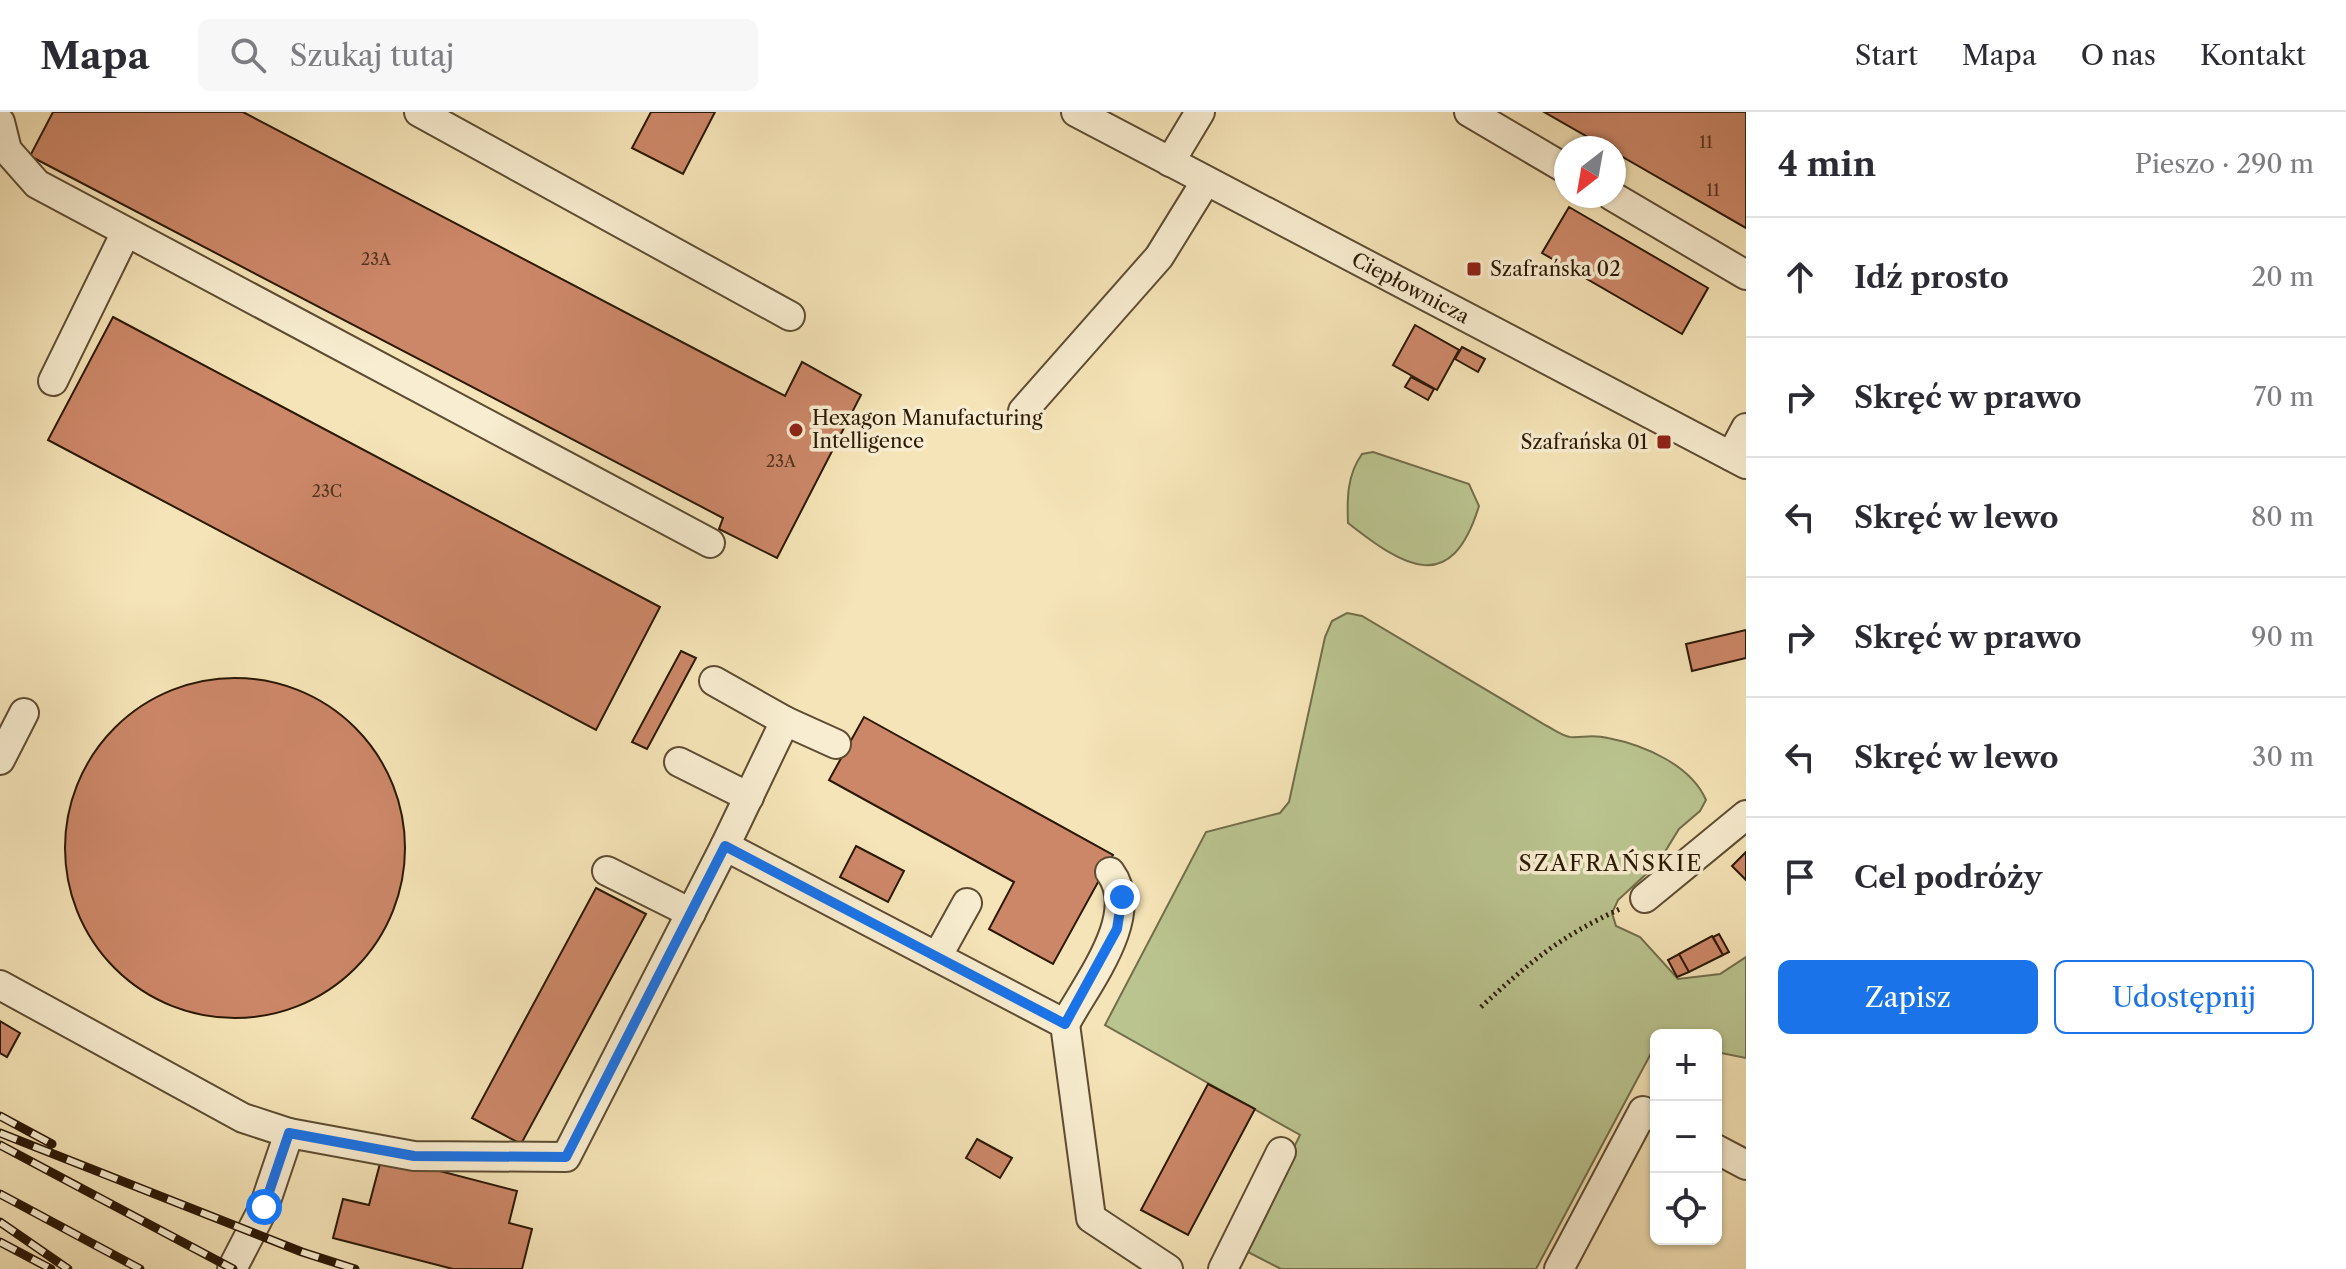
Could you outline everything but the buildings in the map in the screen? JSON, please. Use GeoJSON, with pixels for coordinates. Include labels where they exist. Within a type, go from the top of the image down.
{"type":"FeatureCollection","features":[{"type":"Feature","properties":{"kind":"street"},"geometry":{"type":"LineString","coordinates":[[419,112],[790,316]]}},
{"type":"Feature","properties":{"kind":"street","name":"Ciepłownicza"},"geometry":{"type":"LineString","coordinates":[[1076,112],[1739,460]]}},
{"type":"Feature","properties":{"kind":"street"},"geometry":{"type":"LineString","coordinates":[[1170,162],[1200,112]]}},
{"type":"Feature","properties":{"kind":"street"},"geometry":{"type":"LineString","coordinates":[[1469,112],[1554,162]]}},
{"type":"Feature","properties":{"kind":"street"},"geometry":{"type":"LineString","coordinates":[[0,122],[2,153],[37,184],[710,543]]}},
{"type":"Feature","properties":{"kind":"street"},"geometry":{"type":"LineString","coordinates":[[1023,411],[1159,257],[1206,181]]}},
{"type":"Feature","properties":{"kind":"street"},"geometry":{"type":"LineString","coordinates":[[1626,204],[1746,275]]}},
{"type":"Feature","properties":{"kind":"street"},"geometry":{"type":"LineString","coordinates":[[53,381],[126,232]]}},
{"type":"Feature","properties":{"kind":"street"},"geometry":{"type":"LineString","coordinates":[[1739,460],[1746,428]]}},
{"type":"Feature","properties":{"kind":"street"},"geometry":{"type":"LineString","coordinates":[[714,681],[785,721],[836,744]]}},
{"type":"Feature","properties":{"kind":"street"},"geometry":{"type":"LineString","coordinates":[[0,760],[24,713]]}},
{"type":"Feature","properties":{"kind":"street"},"geometry":{"type":"LineString","coordinates":[[0,985],[243,1118],[289,1133],[414,1156],[566,1157],[725,846],[785,721]]}},
{"type":"Feature","properties":{"kind":"street"},"geometry":{"type":"LineString","coordinates":[[679,762],[749,797]]}},
{"type":"Feature","properties":{"kind":"street"},"geometry":{"type":"LineString","coordinates":[[1645,898],[1746,815]]}},
{"type":"Feature","properties":{"kind":"street"},"geometry":{"type":"LineString","coordinates":[[725,846],[1065,1024]]}},
{"type":"Feature","properties":{"kind":"street"},"geometry":{"type":"LineString","coordinates":[[607,871],[691,913]]}},
{"type":"Feature","properties":{"kind":"street"},"geometry":{"type":"LineString","coordinates":[[1110,872],[1122,897],[1117,929],[1065,1024],[1091,1218],[1168,1269]]}},
{"type":"Feature","properties":{"kind":"street"},"geometry":{"type":"LineString","coordinates":[[937,957],[967,903]]}},
{"type":"Feature","properties":{"kind":"street"},"geometry":{"type":"LineString","coordinates":[[1559,1269],[1643,1111],[1650,1114]]}},
{"type":"Feature","properties":{"kind":"street"},"geometry":{"type":"LineString","coordinates":[[232,1269],[264,1207],[289,1133]]}},
{"type":"Feature","properties":{"kind":"street"},"geometry":{"type":"LineString","coordinates":[[1223,1269],[1281,1152]]}},
{"type":"Feature","properties":{"kind":"street"},"geometry":{"type":"LineString","coordinates":[[1722,1152],[1746,1165]]}},
{"type":"Feature","properties":{"kind":"path"},"geometry":{"type":"LineString","coordinates":[[1481,1007],[1538,954],[1579,928],[1645,898]]}},
{"type":"Feature","properties":{"kind":"green space"},"geometry":{"type":"Polygon","coordinates":[[[1373,452],[1469,484],[1479,506],[1468,535],[1455,553],[1440,563],[1424,565],[1407,561],[1388,552],[1348,523],[1348,496],[1353,470],[1362,454],[1373,452]]]}},
{"type":"Feature","properties":{"kind":"green space"},"geometry":{"type":"Polygon","coordinates":[[[1347,613],[1362,616],[1564,735],[1608,738],[1651,751],[1678,767],[1699,788],[1706,800],[1700,811],[1679,829],[1658,863],[1618,900],[1612,913],[1616,926],[1640,937],[1678,979],[1720,974],[1746,957],[1746,1058],[1722,1053],[1722,1029],[1650,1029],[1650,1055],[1536,1269],[1281,1269],[1244,1250],[1300,1135],[1105,1025],[1206,832],[1280,813],[1289,802],[1325,637],[1332,621],[1347,613]]]}},
{"type":"Feature","properties":{"kind":"railway"},"geometry":{"type":"LineString","coordinates":[[0,1116],[52,1144]]}},
{"type":"Feature","properties":{"kind":"railway"},"geometry":{"type":"LineString","coordinates":[[0,1133],[302,1252],[355,1269]]}},
{"type":"Feature","properties":{"kind":"railway"},"geometry":{"type":"LineString","coordinates":[[0,1145],[233,1269]]}},
{"type":"Feature","properties":{"kind":"railway"},"geometry":{"type":"LineString","coordinates":[[0,1194],[140,1269]]}},
{"type":"Feature","properties":{"kind":"railway"},"geometry":{"type":"LineString","coordinates":[[0,1222],[68,1269]]}},
{"type":"Feature","properties":{"kind":"railway"},"geometry":{"type":"LineString","coordinates":[[0,1242],[51,1269]]}},
{"type":"Feature","properties":{"kind":"place","name":"Szafrańska 02"},"geometry":{"type":"Point","coordinates":[1474,269]}},
{"type":"Feature","properties":{"kind":"place","name":"Hexagon Manufacturing Intelligence"},"geometry":{"type":"Point","coordinates":[796,430]}},
{"type":"Feature","properties":{"kind":"place","name":"Szafrańska 01"},"geometry":{"type":"Point","coordinates":[1664,442]}},
{"type":"Feature","properties":{"kind":"district","name":"SZAFRAŃSKIE"},"geometry":{"type":"Point","coordinates":[1611,863]}},
{"type":"Feature","properties":{"kind":"route"},"geometry":{"type":"LineString","coordinates":[[264,1207],[289,1133],[414,1156],[485,1159],[566,1157],[725,846],[1065,1024],[1117,929],[1122,897]]}}]}
